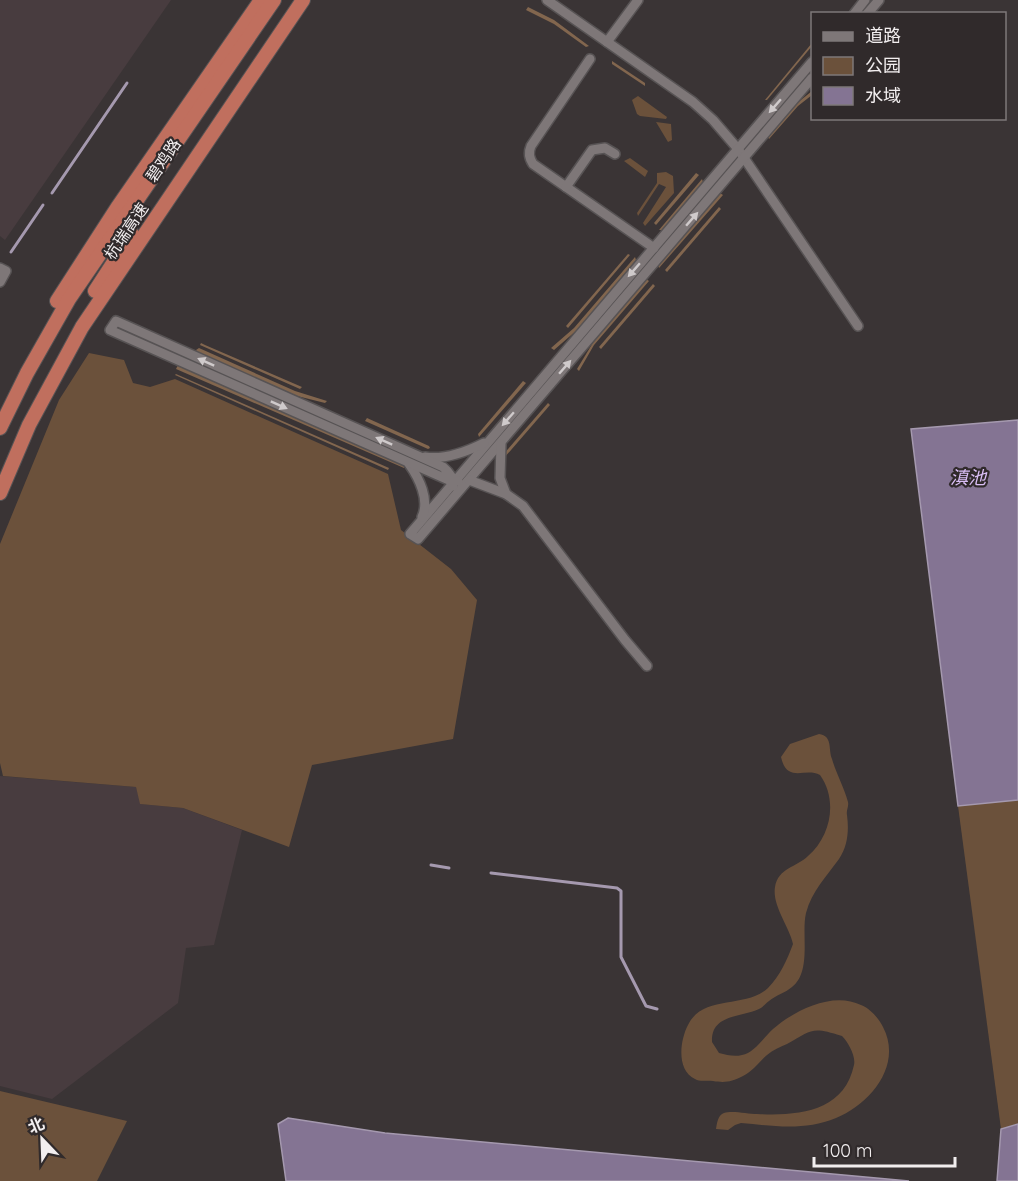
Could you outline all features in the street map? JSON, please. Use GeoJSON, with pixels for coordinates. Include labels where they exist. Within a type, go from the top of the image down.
{"type":"FeatureCollection","features":[{"type":"Feature","properties":{"kind":"highway"},"geometry":{"type":"LineString","coordinates":[[183,113],[255,0]]}},
{"type":"Feature","properties":{"kind":"highway","name":"杭瑞高速"},"geometry":{"type":"LineString","coordinates":[[0,406],[70,280],[261,0]]}},
{"type":"Feature","properties":{"kind":"highway","name":"碧鸡路"},"geometry":{"type":"LineString","coordinates":[[0,428],[31,366],[75,290],[274,0]]}},
{"type":"Feature","properties":{"kind":"highway","name":"碧鸡路"},"geometry":{"type":"LineString","coordinates":[[0,470],[43,379],[96,289],[293,0]]}},
{"type":"Feature","properties":{"kind":"highway","name":"杭瑞高速"},"geometry":{"type":"LineString","coordinates":[[0,494],[29,425],[82,327],[303,0]]}},
{"type":"Feature","properties":{"kind":"street"},"geometry":{"type":"LineString","coordinates":[[547,0],[693,102],[713,120],[738,149],[858,326]]}},
{"type":"Feature","properties":{"kind":"street"},"geometry":{"type":"LineString","coordinates":[[607,42],[638,0]]}},
{"type":"Feature","properties":{"kind":"street"},"geometry":{"type":"LineString","coordinates":[[856,12],[865,0]]}},
{"type":"Feature","properties":{"kind":"street"},"geometry":{"type":"LineString","coordinates":[[869,12],[879,0]]}},
{"type":"Feature","properties":{"kind":"street"},"geometry":{"type":"LineString","coordinates":[[590,59],[529,151],[530,160],[654,248]]}},
{"type":"Feature","properties":{"kind":"street"},"geometry":{"type":"LineString","coordinates":[[811,64],[410,534],[418,539],[811,80]]}},
{"type":"Feature","properties":{"kind":"street"},"geometry":{"type":"LineString","coordinates":[[567,188],[592,150],[605,148],[615,154]]}},
{"type":"Feature","properties":{"kind":"street"},"geometry":{"type":"LineString","coordinates":[[0,282],[3,269]]}},
{"type":"Feature","properties":{"kind":"street"},"geometry":{"type":"LineString","coordinates":[[452,499],[453,482],[448,471],[443,467],[116,321],[110,330],[453,482],[462,480],[478,469]]}},
{"type":"Feature","properties":{"kind":"street"},"geometry":{"type":"LineString","coordinates":[[418,456],[445,457],[467,451],[489,441]]}},
{"type":"Feature","properties":{"kind":"street"},"geometry":{"type":"LineString","coordinates":[[501,442],[499,468],[502,487],[506,494]]}},
{"type":"Feature","properties":{"kind":"street"},"geometry":{"type":"LineString","coordinates":[[407,462],[423,491],[425,511],[421,521]]}},
{"type":"Feature","properties":{"kind":"street"},"geometry":{"type":"LineString","coordinates":[[468,480],[506,494],[523,506],[647,666]]}},
{"type":"Feature","properties":{"kind":"shaded area"},"geometry":{"type":"Polygon","coordinates":[[[0,0],[171,0],[5,240],[0,236],[0,0]]]}},
{"type":"Feature","properties":{"kind":"shaded area"},"geometry":{"type":"Polygon","coordinates":[[[528,7],[554,20],[589,46],[586,47],[554,24],[526,10],[528,7]]]}},
{"type":"Feature","properties":{"kind":"shaded area"},"geometry":{"type":"Polygon","coordinates":[[[811,44],[811,47],[765,100],[811,44]]]}},
{"type":"Feature","properties":{"kind":"shaded area"},"geometry":{"type":"Polygon","coordinates":[[[612,61],[645,83],[645,86],[612,64],[612,61]]]}},
{"type":"Feature","properties":{"kind":"shaded area"},"geometry":{"type":"Polygon","coordinates":[[[811,92],[811,96],[798,106],[769,139],[768,137],[796,104],[811,92]]]}},
{"type":"Feature","properties":{"kind":"shaded area"},"geometry":{"type":"Polygon","coordinates":[[[696,173],[699,175],[656,225],[654,223],[696,173]]]}},
{"type":"Feature","properties":{"kind":"shaded area"},"geometry":{"type":"Polygon","coordinates":[[[702,179],[703,182],[662,230],[659,230],[702,179]]]}},
{"type":"Feature","properties":{"kind":"shaded area"},"geometry":{"type":"Polygon","coordinates":[[[720,193],[723,195],[659,268],[658,265],[720,193]]]}},
{"type":"Feature","properties":{"kind":"shaded area"},"geometry":{"type":"Polygon","coordinates":[[[719,207],[721,209],[667,272],[665,270],[719,207]]]}},
{"type":"Feature","properties":{"kind":"shaded area"},"geometry":{"type":"Polygon","coordinates":[[[628,254],[630,255],[568,328],[566,326],[628,254]]]}},
{"type":"Feature","properties":{"kind":"shaded area"},"geometry":{"type":"Polygon","coordinates":[[[635,257],[636,260],[577,330],[554,350],[551,348],[574,328],[635,257]]]}},
{"type":"Feature","properties":{"kind":"shaded area"},"geometry":{"type":"Polygon","coordinates":[[[646,279],[649,281],[594,345],[579,371],[577,369],[594,341],[646,279]]]}},
{"type":"Feature","properties":{"kind":"shaded area"},"geometry":{"type":"Polygon","coordinates":[[[653,284],[655,286],[601,349],[599,347],[653,284]]]}},
{"type":"Feature","properties":{"kind":"shaded area"},"geometry":{"type":"Polygon","coordinates":[[[201,343],[302,387],[300,389],[200,345],[201,343]]]}},
{"type":"Feature","properties":{"kind":"shaded area"},"geometry":{"type":"Polygon","coordinates":[[[199,348],[295,391],[327,401],[325,403],[293,395],[197,352],[199,348]]]}},
{"type":"Feature","properties":{"kind":"shaded area"},"geometry":{"type":"Polygon","coordinates":[[[178,365],[404,465],[404,468],[176,369],[178,365]]]}},
{"type":"Feature","properties":{"kind":"shaded area"},"geometry":{"type":"Polygon","coordinates":[[[176,374],[389,468],[388,470],[176,374]]]}},
{"type":"Feature","properties":{"kind":"shaded area"},"geometry":{"type":"Polygon","coordinates":[[[523,381],[526,383],[479,437],[478,434],[523,381]]]}},
{"type":"Feature","properties":{"kind":"shaded area"},"geometry":{"type":"Polygon","coordinates":[[[548,403],[550,405],[504,458],[502,456],[548,403]]]}},
{"type":"Feature","properties":{"kind":"shaded area"},"geometry":{"type":"Polygon","coordinates":[[[367,418],[429,446],[430,448],[365,421],[367,418]]]}},
{"type":"Feature","properties":{"kind":"shaded area"},"geometry":{"type":"Polygon","coordinates":[[[0,776],[136,787],[141,804],[183,808],[242,830],[214,945],[186,948],[178,1003],[52,1099],[0,1086],[0,776]]]}},
{"type":"Feature","properties":{"kind":"green space"},"geometry":{"type":"Polygon","coordinates":[[[638,96],[667,117],[666,119],[637,114],[632,100],[638,96]]]}},
{"type":"Feature","properties":{"kind":"green space"},"geometry":{"type":"Polygon","coordinates":[[[656,122],[671,124],[672,140],[668,142],[656,122]]]}},
{"type":"Feature","properties":{"kind":"green space"},"geometry":{"type":"Polygon","coordinates":[[[630,158],[648,171],[645,177],[624,161],[630,158]]]}},
{"type":"Feature","properties":{"kind":"green space"},"geometry":{"type":"Polygon","coordinates":[[[666,172],[673,176],[674,193],[645,226],[643,223],[666,187],[659,184],[638,216],[637,213],[657,183],[657,173],[666,172]]]}},
{"type":"Feature","properties":{"kind":"green space"},"geometry":{"type":"Polygon","coordinates":[[[89,353],[124,360],[133,383],[150,387],[175,379],[388,474],[401,530],[451,569],[477,600],[453,739],[312,765],[289,847],[183,808],[140,804],[136,787],[3,776],[0,763],[0,544],[59,400],[89,353]]]}},
{"type":"Feature","properties":{"kind":"green space"},"geometry":{"type":"Polygon","coordinates":[[[819,734],[828,740],[848,802],[848,832],[842,854],[816,891],[806,913],[802,972],[792,987],[760,1008],[721,1022],[716,1026],[712,1042],[719,1053],[733,1056],[746,1054],[773,1029],[803,1009],[827,1001],[850,1001],[868,1009],[883,1027],[888,1041],[889,1055],[886,1069],[880,1081],[861,1103],[836,1118],[813,1125],[777,1126],[741,1123],[728,1130],[716,1129],[719,1117],[727,1112],[788,1114],[817,1108],[830,1102],[849,1081],[854,1065],[851,1049],[842,1036],[818,1030],[807,1033],[774,1050],[747,1074],[728,1082],[695,1079],[685,1069],[681,1054],[685,1031],[695,1015],[714,1005],[759,994],[776,978],[788,956],[793,944],[778,909],[775,887],[784,872],[804,860],[816,848],[827,828],[830,806],[826,785],[820,775],[792,772],[784,765],[781,757],[790,744],[819,734]]]}},
{"type":"Feature","properties":{"kind":"green space"},"geometry":{"type":"Polygon","coordinates":[[[1018,800],[1018,1124],[1001,1129],[958,806],[1018,800]]]}},
{"type":"Feature","properties":{"kind":"green space"},"geometry":{"type":"Polygon","coordinates":[[[0,1091],[127,1121],[97,1181],[0,1181],[0,1091]]]}},
{"type":"Feature","properties":{"kind":"water","name":"滇池"},"geometry":{"type":"Polygon","coordinates":[[[1018,420],[1018,800],[958,806],[911,429],[1018,420]]]}},
{"type":"Feature","properties":{"kind":"water"},"geometry":{"type":"Polygon","coordinates":[[[288,1118],[385,1133],[909,1181],[286,1181],[278,1124],[288,1118]]]}},
{"type":"Feature","properties":{"kind":"water"},"geometry":{"type":"Polygon","coordinates":[[[1018,1124],[1018,1181],[997,1181],[1001,1129],[1018,1124]]]}},
{"type":"Feature","properties":{"kind":"waterway"},"geometry":{"type":"LineString","coordinates":[[52,193],[127,83]]}},
{"type":"Feature","properties":{"kind":"waterway"},"geometry":{"type":"LineString","coordinates":[[11,252],[43,205]]}},
{"type":"Feature","properties":{"kind":"waterway"},"geometry":{"type":"LineString","coordinates":[[431,865],[449,868]]}},
{"type":"Feature","properties":{"kind":"waterway"},"geometry":{"type":"LineString","coordinates":[[491,873],[617,888],[621,891],[621,957],[646,1006],[657,1009]]}}]}
